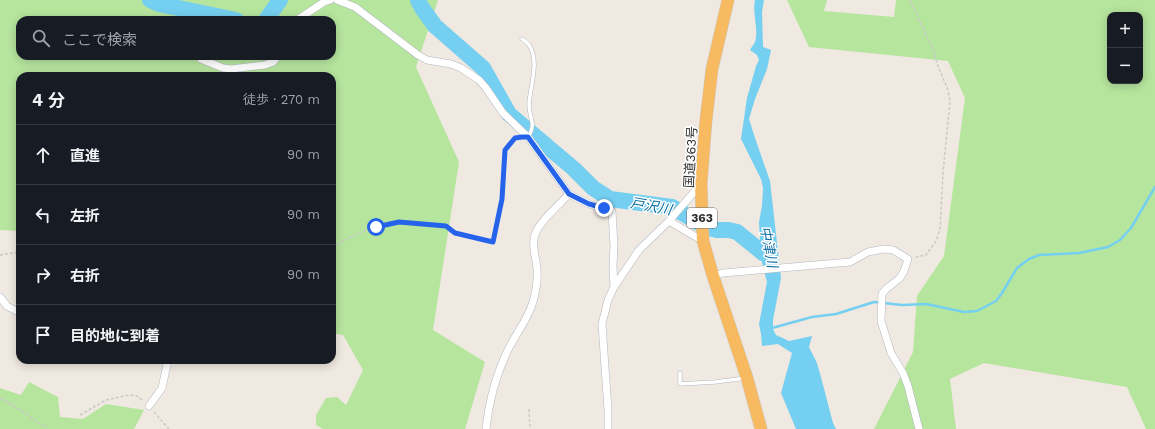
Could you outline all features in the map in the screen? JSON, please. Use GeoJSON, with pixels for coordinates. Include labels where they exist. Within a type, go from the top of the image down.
{"type":"FeatureCollection","features":[{"type":"Feature","properties":{"kind":"highway","name":"国道363号"},"geometry":{"type":"LineString","coordinates":[[728,0],[712,69],[706,120],[701,184],[703,241],[718,275],[761,429]]}},
{"type":"Feature","properties":{"kind":"street"},"geometry":{"type":"LineString","coordinates":[[303,16],[324,2],[330,0]]}},
{"type":"Feature","properties":{"kind":"street"},"geometry":{"type":"LineString","coordinates":[[337,0],[355,6],[418,55],[432,61],[451,64],[470,73],[486,88],[503,113],[528,137],[569,194],[589,204],[612,211],[614,287]]}},
{"type":"Feature","properties":{"kind":"street"},"geometry":{"type":"LineString","coordinates":[[203,60],[223,68],[231,69],[265,65],[275,60]]}},
{"type":"Feature","properties":{"kind":"street"},"geometry":{"type":"LineString","coordinates":[[608,429],[602,324],[608,300],[614,287],[639,250],[685,204],[701,184]]}},
{"type":"Feature","properties":{"kind":"street"},"geometry":{"type":"LineString","coordinates":[[486,429],[492,390],[509,347],[533,303],[537,285],[537,268],[533,240],[537,230],[544,220],[569,194]]}},
{"type":"Feature","properties":{"kind":"street"},"geometry":{"type":"LineString","coordinates":[[668,221],[703,241]]}},
{"type":"Feature","properties":{"kind":"street"},"geometry":{"type":"LineString","coordinates":[[718,275],[815,264],[850,262],[868,252],[884,249],[893,250],[908,259],[900,278],[882,294],[881,321],[891,353],[903,373],[908,386],[919,429]]}},
{"type":"Feature","properties":{"kind":"street"},"geometry":{"type":"LineString","coordinates":[[0,297],[7,306],[16,311]]}},
{"type":"Feature","properties":{"kind":"street"},"geometry":{"type":"LineString","coordinates":[[149,406],[162,388],[167,364]]}},
{"type":"Feature","properties":{"kind":"lane"},"geometry":{"type":"LineString","coordinates":[[522,39],[529,45],[532,51],[534,66],[534,78],[529,106],[533,130],[528,137]]}},
{"type":"Feature","properties":{"kind":"lane"},"geometry":{"type":"LineString","coordinates":[[680,373],[680,384],[747,378]]}},
{"type":"Feature","properties":{"kind":"path"},"geometry":{"type":"LineString","coordinates":[[908,259],[926,255],[936,240],[940,230],[943,173],[950,101],[948,90],[932,47],[910,0]]}},
{"type":"Feature","properties":{"kind":"path"},"geometry":{"type":"LineString","coordinates":[[336,245],[357,234],[376,227],[399,222],[446,226],[455,233],[493,242],[502,199],[505,150],[515,138],[528,137]]}},
{"type":"Feature","properties":{"kind":"path"},"geometry":{"type":"LineString","coordinates":[[0,255],[16,253]]}},
{"type":"Feature","properties":{"kind":"path"},"geometry":{"type":"LineString","coordinates":[[80,414],[106,400],[129,395],[137,396],[149,406],[168,429]]}},
{"type":"Feature","properties":{"kind":"path"},"geometry":{"type":"LineString","coordinates":[[0,398],[48,428]]}},
{"type":"Feature","properties":{"kind":"path"},"geometry":{"type":"LineString","coordinates":[[529,410],[530,429]]}},
{"type":"Feature","properties":{"kind":"green space"},"geometry":{"type":"Polygon","coordinates":[[[0,0],[438,0],[416,67],[459,162],[433,330],[485,362],[465,429],[323,429],[316,425],[316,415],[326,398],[337,397],[346,405],[363,370],[343,335],[336,334],[336,72],[16,72],[16,231],[0,230],[0,0]]]}},
{"type":"Feature","properties":{"kind":"green space"},"geometry":{"type":"Polygon","coordinates":[[[787,0],[827,0],[824,11],[894,17],[896,0],[1155,0],[1155,429],[1146,429],[1127,387],[984,363],[950,379],[956,429],[874,429],[913,352],[917,296],[944,256],[965,98],[948,61],[809,47],[787,0]]]}},
{"type":"Feature","properties":{"kind":"green space"},"geometry":{"type":"Polygon","coordinates":[[[29,382],[58,397],[60,417],[83,419],[106,404],[144,410],[134,429],[0,429],[0,388],[21,395],[29,382]]]}},
{"type":"Feature","properties":{"kind":"water","name":"中津川"},"geometry":{"type":"Polygon","coordinates":[[[755,0],[764,0],[762,12],[763,47],[771,50],[767,69],[749,119],[770,181],[781,278],[773,320],[773,329],[776,335],[789,341],[812,336],[809,347],[817,363],[833,423],[836,429],[796,429],[781,393],[792,353],[778,344],[762,346],[759,324],[767,282],[761,259],[759,222],[763,188],[761,179],[741,139],[747,98],[759,60],[757,55],[750,50],[755,43],[756,37],[754,10],[755,0]]]}},
{"type":"Feature","properties":{"kind":"waterway","name":"戸沢川"},"geometry":{"type":"LineString","coordinates":[[150,0],[159,4],[217,16]]}},
{"type":"Feature","properties":{"kind":"waterway","name":"戸沢川"},"geometry":{"type":"LineString","coordinates":[[269,16],[280,0]]}},
{"type":"Feature","properties":{"kind":"waterway","name":"戸沢川"},"geometry":{"type":"LineString","coordinates":[[418,0],[435,26],[483,68],[509,114],[574,169],[593,188],[610,199],[672,207],[706,227],[717,230],[737,232],[763,253],[768,255]]}},
{"type":"Feature","properties":{"kind":"waterway"},"geometry":{"type":"LineString","coordinates":[[772,328],[812,317],[836,314],[874,302],[902,305],[926,304],[964,312],[977,311],[996,301],[1017,268],[1029,259],[1039,255],[1079,253],[1108,247],[1120,240],[1131,228],[1155,187]]}},
{"type":"Feature","properties":{"kind":"route"},"geometry":{"type":"LineString","coordinates":[[376,227],[399,222],[446,226],[455,233],[493,242],[502,199],[505,150],[515,138],[519,137],[528,137],[569,194],[589,204],[604,208]]}}]}
